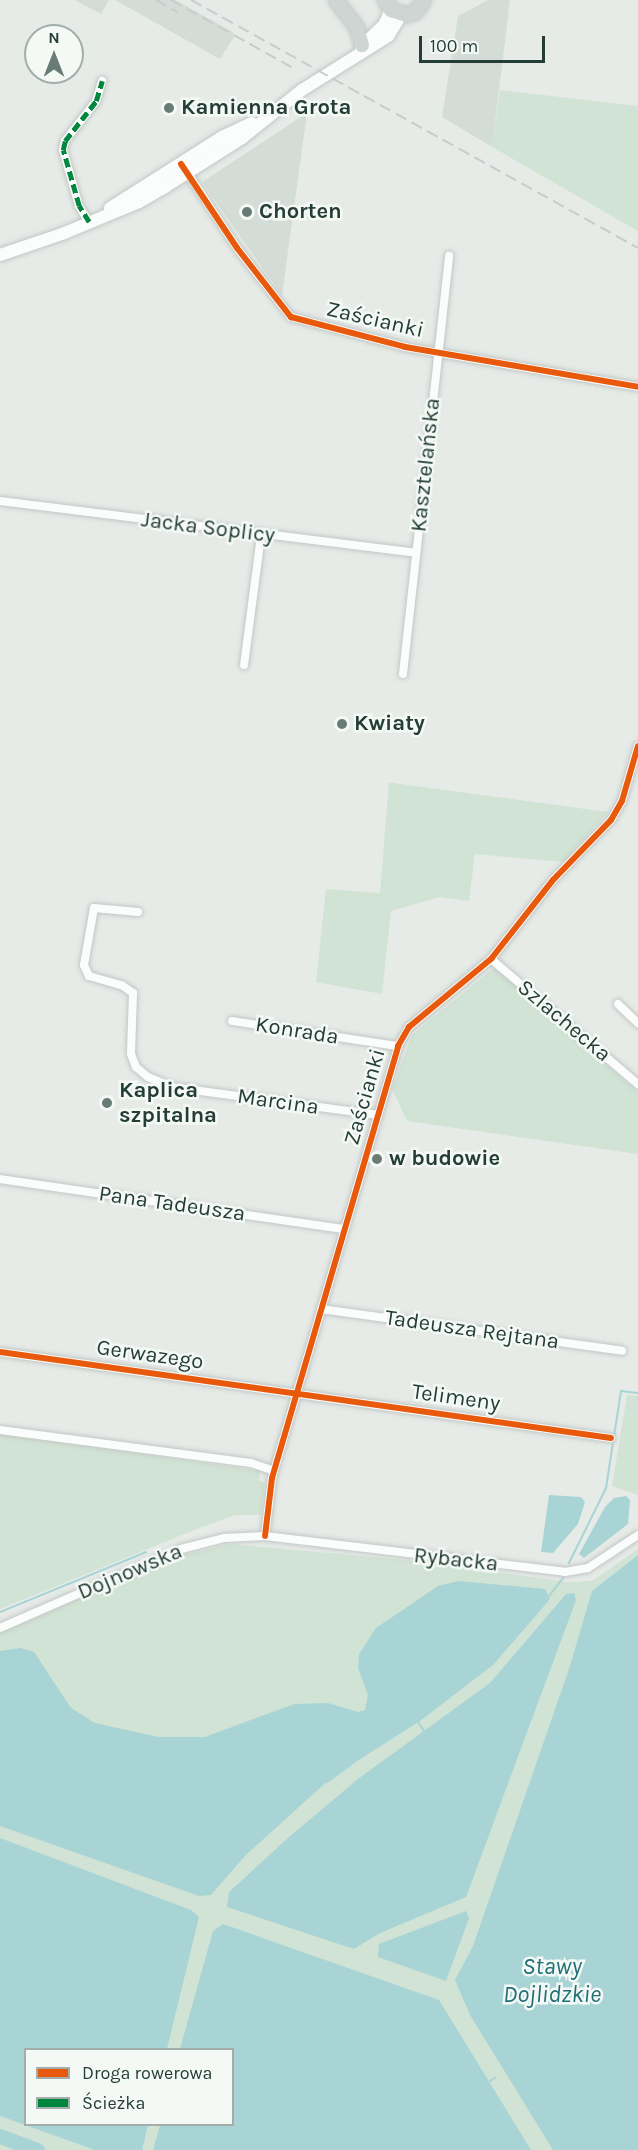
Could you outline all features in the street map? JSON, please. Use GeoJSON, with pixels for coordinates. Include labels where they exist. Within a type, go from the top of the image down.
{"type":"FeatureCollection","features":[{"type":"Feature","properties":{"kind":"main road"},"geometry":{"type":"LineString","coordinates":[[336,0],[357,28],[359,49]]}},
{"type":"Feature","properties":{"kind":"main road"},"geometry":{"type":"LineString","coordinates":[[392,8],[416,12],[424,0]]}},
{"type":"Feature","properties":{"kind":"street"},"geometry":{"type":"LineString","coordinates":[[0,255],[88,222],[184,168],[222,137],[261,119],[359,49],[384,25],[392,8]]}},
{"type":"Feature","properties":{"kind":"street"},"geometry":{"type":"LineString","coordinates":[[88,222],[79,206],[63,150],[65,141],[96,101],[102,81]]}},
{"type":"Feature","properties":{"kind":"street","name":"Zaścianki"},"geometry":{"type":"LineString","coordinates":[[184,168],[237,248],[291,317],[373,341],[638,387]]}},
{"type":"Feature","properties":{"kind":"street","name":"Kasztelańska"},"geometry":{"type":"LineString","coordinates":[[403,674],[449,256]]}},
{"type":"Feature","properties":{"kind":"street","name":"Jacka Soplicy"},"geometry":{"type":"LineString","coordinates":[[0,501],[416,553]]}},
{"type":"Feature","properties":{"kind":"street"},"geometry":{"type":"LineString","coordinates":[[244,665],[261,535]]}},
{"type":"Feature","properties":{"kind":"street","name":"Zaścianki"},"geometry":{"type":"LineString","coordinates":[[266,1536],[274,1471],[398,1046],[409,1027],[491,959],[553,880],[611,820],[622,801],[638,746]]}},
{"type":"Feature","properties":{"kind":"street","name":"Marcina"},"geometry":{"type":"LineString","coordinates":[[138,912],[94,908],[84,965],[89,976],[123,986],[133,993],[131,1054],[136,1067],[148,1077],[171,1087],[378,1115]]}},
{"type":"Feature","properties":{"kind":"street","name":"Szlachecka"},"geometry":{"type":"LineString","coordinates":[[491,959],[638,1083]]}},
{"type":"Feature","properties":{"kind":"street","name":"Szlachecka"},"geometry":{"type":"LineString","coordinates":[[618,1004],[638,1023]]}},
{"type":"Feature","properties":{"kind":"street","name":"Konrada"},"geometry":{"type":"LineString","coordinates":[[232,1021],[398,1046]]}},
{"type":"Feature","properties":{"kind":"street","name":"Pana Tadeusza"},"geometry":{"type":"LineString","coordinates":[[0,1179],[344,1229]]}},
{"type":"Feature","properties":{"kind":"street","name":"Tadeusza Rejtana"},"geometry":{"type":"LineString","coordinates":[[321,1309],[622,1351]]}},
{"type":"Feature","properties":{"kind":"street","name":"Gerwazego"},"geometry":{"type":"LineString","coordinates":[[0,1352],[296,1394]]}},
{"type":"Feature","properties":{"kind":"street","name":"Telimeny"},"geometry":{"type":"LineString","coordinates":[[296,1394],[611,1438]]}},
{"type":"Feature","properties":{"kind":"street"},"geometry":{"type":"LineString","coordinates":[[0,1430],[251,1463],[274,1471]]}},
{"type":"Feature","properties":{"kind":"street","name":"Rybacka"},"geometry":{"type":"LineString","coordinates":[[266,1536],[565,1572],[588,1568],[638,1535]]}},
{"type":"Feature","properties":{"kind":"street","name":"Dojnowska"},"geometry":{"type":"LineString","coordinates":[[0,1628],[181,1549],[224,1538],[266,1536]]}},
{"type":"Feature","properties":{"kind":"shaded area"},"geometry":{"type":"Polygon","coordinates":[[[75,0],[109,0],[101,14],[75,0]]]}},
{"type":"Feature","properties":{"kind":"shaded area"},"geometry":{"type":"Polygon","coordinates":[[[115,0],[175,0],[233,32],[234,37],[220,59],[115,0]]]}},
{"type":"Feature","properties":{"kind":"shaded area"},"geometry":{"type":"Polygon","coordinates":[[[488,0],[510,0],[492,147],[442,117],[458,16],[488,0]]]}},
{"type":"Feature","properties":{"kind":"shaded area"},"geometry":{"type":"Polygon","coordinates":[[[307,113],[282,295],[202,182],[307,113]]]}},
{"type":"Feature","properties":{"kind":"green space"},"geometry":{"type":"Polygon","coordinates":[[[500,90],[638,106],[638,231],[492,147],[500,90]]]}},
{"type":"Feature","properties":{"kind":"green space"},"geometry":{"type":"Polygon","coordinates":[[[389,783],[608,812],[564,862],[475,854],[469,901],[440,897],[391,911],[382,994],[316,982],[326,889],[380,893],[389,783]]]}},
{"type":"Feature","properties":{"kind":"green space"},"geometry":{"type":"Polygon","coordinates":[[[495,967],[638,1092],[638,1154],[407,1121],[392,1089],[412,1035],[495,967]]]}},
{"type":"Feature","properties":{"kind":"green space"},"geometry":{"type":"Polygon","coordinates":[[[627,1395],[638,1396],[638,1495],[612,1486],[627,1395]]]}},
{"type":"Feature","properties":{"kind":"green space"},"geometry":{"type":"Polygon","coordinates":[[[0,1433],[260,1471],[259,1480],[265,1483],[261,1515],[235,1515],[0,1609],[0,1433]]]}},
{"type":"Feature","properties":{"kind":"green space"},"geometry":{"type":"Polygon","coordinates":[[[230,1544],[417,1561],[568,1582],[592,1581],[638,1549],[638,2150],[0,2150],[0,1631],[182,1555],[230,1544]]]}},
{"type":"Feature","properties":{"kind":"water"},"geometry":{"type":"Polygon","coordinates":[[[549,1495],[581,1497],[585,1502],[578,1524],[553,1553],[541,1552],[549,1495]]]}},
{"type":"Feature","properties":{"kind":"water"},"geometry":{"type":"Polygon","coordinates":[[[626,1496],[630,1500],[628,1524],[584,1558],[579,1554],[605,1507],[614,1498],[626,1496]]]}},
{"type":"Feature","properties":{"kind":"water","name":"Stawy Dojlidzkie"},"geometry":{"type":"Polygon","coordinates":[[[638,1555],[638,2150],[553,2150],[470,2015],[455,1980],[473,1946],[569,1669],[592,1591],[638,1555]]]}},
{"type":"Feature","properties":{"kind":"water"},"geometry":{"type":"Polygon","coordinates":[[[458,1581],[545,1589],[550,1599],[493,1665],[420,1721],[332,1777],[246,1855],[211,1895],[199,1896],[0,1826],[0,1651],[20,1648],[34,1652],[71,1708],[95,1723],[158,1737],[205,1737],[294,1704],[328,1703],[358,1712],[365,1710],[368,1695],[358,1668],[359,1654],[376,1628],[438,1586],[458,1581]]]}},
{"type":"Feature","properties":{"kind":"water","name":"Stawy Dojlidzkie"},"geometry":{"type":"Polygon","coordinates":[[[574,1593],[576,1600],[466,1897],[380,1933],[354,1949],[227,1907],[229,1892],[289,1837],[358,1779],[490,1683],[566,1594],[574,1593]]]}},
{"type":"Feature","properties":{"kind":"water"},"geometry":{"type":"Polygon","coordinates":[[[0,1838],[191,1910],[199,1917],[167,2048],[24,2048],[24,2125],[0,2116],[0,1838]]]}},
{"type":"Feature","properties":{"kind":"water","name":"Stawy Dojlidzkie"},"geometry":{"type":"Polygon","coordinates":[[[466,1911],[469,1918],[446,1981],[378,1957],[379,1944],[466,1911]]]}},
{"type":"Feature","properties":{"kind":"water","name":"Stawy Dojlidzkie"},"geometry":{"type":"Polygon","coordinates":[[[223,1924],[439,2000],[531,2150],[153,2150],[160,2126],[234,2126],[234,2048],[180,2048],[213,1931],[223,1924]]]}},
{"type":"Feature","properties":{"kind":"water"},"geometry":{"type":"Polygon","coordinates":[[[28,2126],[148,2126],[142,2150],[95,2150],[28,2126]]]}},
{"type":"Feature","properties":{"kind":"waterway"},"geometry":{"type":"LineString","coordinates":[[569,1563],[606,1488],[621,1391],[638,1393]]}},
{"type":"Feature","properties":{"kind":"waterway"},"geometry":{"type":"LineString","coordinates":[[0,1612],[146,1552]]}},
{"type":"Feature","properties":{"kind":"waterway"},"geometry":{"type":"LineString","coordinates":[[549,1596],[564,1577]]}},
{"type":"Feature","properties":{"kind":"waterway"},"geometry":{"type":"LineString","coordinates":[[418,1722],[424,1731]]}},
{"type":"Feature","properties":{"kind":"waterway"},"geometry":{"type":"LineString","coordinates":[[327,1782],[352,1764]]}},
{"type":"Feature","properties":{"kind":"waterway"},"geometry":{"type":"LineString","coordinates":[[490,2081],[495,2078]]}},
{"type":"Feature","properties":{"kind":"waterway"},"geometry":{"type":"LineString","coordinates":[[0,2136],[37,2150]]}},
{"type":"Feature","properties":{"kind":"railway"},"geometry":{"type":"LineString","coordinates":[[156,0],[178,12]]}},
{"type":"Feature","properties":{"kind":"railway"},"geometry":{"type":"LineString","coordinates":[[171,0],[295,69]]}},
{"type":"Feature","properties":{"kind":"railway"},"geometry":{"type":"LineString","coordinates":[[191,0],[638,248]]}},
{"type":"Feature","properties":{"kind":"marked path"},"geometry":{"type":"LineString","coordinates":[[89,222],[79,206],[63,150],[65,141],[96,101],[102,81]]}},
{"type":"Feature","properties":{"kind":"cycle path"},"geometry":{"type":"LineString","coordinates":[[181,164],[237,248],[291,317],[405,347],[638,387]]}},
{"type":"Feature","properties":{"kind":"cycle path"},"geometry":{"type":"LineString","coordinates":[[265,1536],[272,1478],[398,1046],[409,1027],[491,959],[553,880],[611,820],[622,801],[638,746]]}},
{"type":"Feature","properties":{"kind":"cycle path"},"geometry":{"type":"LineString","coordinates":[[0,1352],[611,1438]]}},
{"type":"Feature","properties":{"kind":"place","name":"Kamienna Grota"},"geometry":{"type":"Point","coordinates":[169,108]}},
{"type":"Feature","properties":{"kind":"place","name":"Chorten"},"geometry":{"type":"Point","coordinates":[247,212]}},
{"type":"Feature","properties":{"kind":"place","name":"Kwiaty"},"geometry":{"type":"Point","coordinates":[342,724]}},
{"type":"Feature","properties":{"kind":"place","name":"Kaplica szpitalna"},"geometry":{"type":"Point","coordinates":[107,1103]}},
{"type":"Feature","properties":{"kind":"place","name":"w budowie"},"geometry":{"type":"Point","coordinates":[377,1159]}}]}
